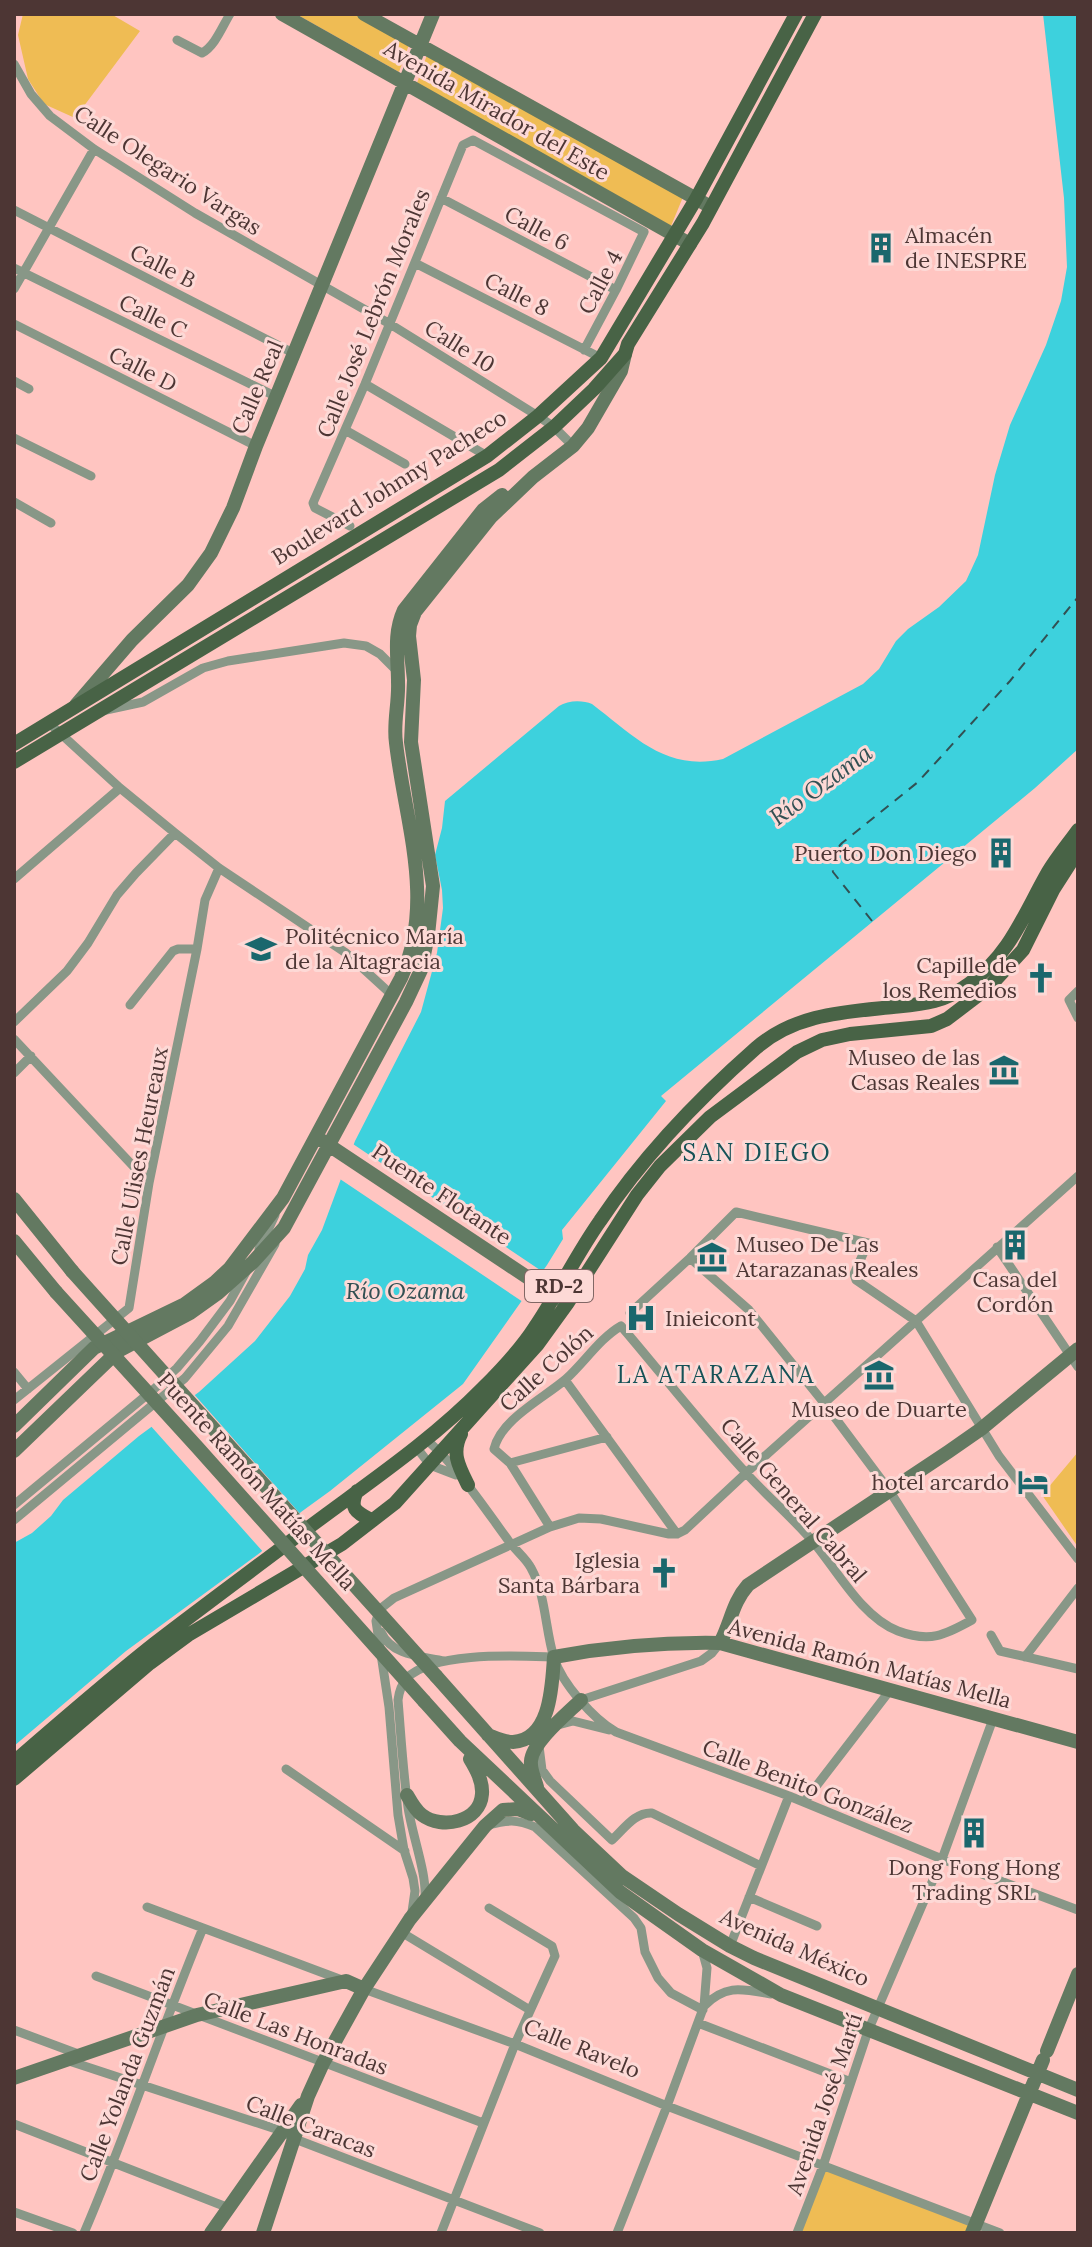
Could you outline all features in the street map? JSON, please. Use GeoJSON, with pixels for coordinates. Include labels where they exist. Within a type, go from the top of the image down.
{"type":"FeatureCollection","features":[{"type":"Feature","properties":{"kind":"main road","name":"Avenida Mirador del Este"},"geometry":{"type":"LineString","coordinates":[[282,14],[690,244]]}},
{"type":"Feature","properties":{"kind":"main road","name":"Avenida Mirador del Este"},"geometry":{"type":"LineString","coordinates":[[364,14],[711,207]]}},
{"type":"Feature","properties":{"kind":"main road","name":"Calle Real"},"geometry":{"type":"LineString","coordinates":[[73,708],[132,640],[188,585],[211,553],[233,508],[433,14]]}},
{"type":"Feature","properties":{"kind":"main road","name":"Boulevard Johnny Pacheco"},"geometry":{"type":"LineString","coordinates":[[14,762],[54,729],[73,708],[487,456],[538,416],[601,358],[696,199],[796,14]]}},
{"type":"Feature","properties":{"kind":"main road","name":"Boulevard Johnny Pacheco"},"geometry":{"type":"LineString","coordinates":[[14,744],[99,712],[499,470],[554,427],[625,354],[628,344],[711,207],[815,14]]}},
{"type":"Feature","properties":{"kind":"main road"},"geometry":{"type":"LineString","coordinates":[[14,1426],[94,1348],[185,1304],[230,1268],[322,1141],[406,1002],[421,970],[433,886],[411,742],[414,680],[409,645],[410,625],[415,612],[491,517],[533,477],[573,446],[588,428],[621,371],[625,354]]}},
{"type":"Feature","properties":{"kind":"main road"},"geometry":{"type":"LineString","coordinates":[[14,1451],[118,1351],[224,1297],[284,1228],[407,964],[418,915],[416,861],[396,741],[397,625],[404,610],[483,510],[517,483],[533,477]]}},
{"type":"Feature","properties":{"kind":"main road","name":"RD-2"},"geometry":{"type":"LineString","coordinates":[[14,1762],[152,1646],[422,1444],[468,1403],[532,1331],[549,1291],[640,1164],[684,1115],[758,1046],[799,1021],[825,1014],[921,1005],[969,984],[996,962],[1007,948],[1051,867],[1078,830]]}},
{"type":"Feature","properties":{"kind":"main road","name":"RD-2"},"geometry":{"type":"LineString","coordinates":[[14,1779],[150,1663],[188,1635],[302,1570],[395,1503],[538,1344],[637,1195],[660,1166],[710,1117],[785,1060],[822,1040],[931,1026],[947,1019],[977,997],[1023,950],[1053,890],[1078,851]]}},
{"type":"Feature","properties":{"kind":"main road","name":"Puente Flotante"},"geometry":{"type":"LineString","coordinates":[[322,1141],[567,1304]]}},
{"type":"Feature","properties":{"kind":"main road","name":"Puente Ramón Matías Mella"},"geometry":{"type":"LineString","coordinates":[[14,1199],[72,1271],[436,1676]]}},
{"type":"Feature","properties":{"kind":"main road","name":"Puente Ramón Matías Mella"},"geometry":{"type":"LineString","coordinates":[[14,1241],[19,1258],[56,1292],[424,1701]]}},
{"type":"Feature","properties":{"kind":"main road"},"geometry":{"type":"LineString","coordinates":[[720,1643],[737,1597],[748,1585],[981,1429],[1076,1357]]}},
{"type":"Feature","properties":{"kind":"main road"},"geometry":{"type":"LineString","coordinates":[[464,1481],[456,1460],[458,1438],[466,1426]]}},
{"type":"Feature","properties":{"kind":"main road"},"geometry":{"type":"LineString","coordinates":[[357,1491],[353,1506],[358,1513],[371,1520]]}},
{"type":"Feature","properties":{"kind":"main road","name":"Avenida Ramón Matías Mella"},"geometry":{"type":"LineString","coordinates":[[554,1657],[686,1642],[720,1643],[1078,1742]]}},
{"type":"Feature","properties":{"kind":"main road"},"geometry":{"type":"LineString","coordinates":[[488,1735],[515,1742],[525,1739],[538,1728],[551,1693],[554,1657]]}},
{"type":"Feature","properties":{"kind":"main road","name":"Avenida México"},"geometry":{"type":"LineString","coordinates":[[436,1676],[573,1830],[622,1876],[678,1914],[730,1946],[877,2008],[1042,2061],[1078,2090]]}},
{"type":"Feature","properties":{"kind":"main road"},"geometry":{"type":"LineString","coordinates":[[538,1792],[531,1756],[547,1733],[581,1700]]}},
{"type":"Feature","properties":{"kind":"main road","name":"Avenida México"},"geometry":{"type":"LineString","coordinates":[[424,1701],[460,1741],[620,1892],[702,1950],[781,1995],[1078,2113]]}},
{"type":"Feature","properties":{"kind":"main road"},"geometry":{"type":"LineString","coordinates":[[407,1795],[421,1815],[435,1822],[458,1822],[475,1811],[483,1792],[479,1773],[460,1741]]}},
{"type":"Feature","properties":{"kind":"main road"},"geometry":{"type":"LineString","coordinates":[[263,2233],[308,2096],[364,1989],[425,1900],[485,1826],[503,1810],[518,1809],[539,1817]]}},
{"type":"Feature","properties":{"kind":"main road"},"geometry":{"type":"LineString","coordinates":[[974,2228],[1078,1974]]}},
{"type":"Feature","properties":{"kind":"main road"},"geometry":{"type":"LineString","coordinates":[[14,2078],[197,2015],[346,1981]]}},
{"type":"Feature","properties":{"kind":"main road","name":"Calle Ravelo"},"geometry":{"type":"LineString","coordinates":[[346,1981],[364,1989]]}},
{"type":"Feature","properties":{"kind":"main road"},"geometry":{"type":"LineString","coordinates":[[211,2233],[308,2096]]}},
{"type":"Feature","properties":{"kind":"street"},"geometry":{"type":"LineString","coordinates":[[177,40],[202,53],[210,48],[230,14]]}},
{"type":"Feature","properties":{"kind":"street","name":"Calle Olegario Vargas"},"geometry":{"type":"LineString","coordinates":[[14,64],[31,94],[50,116],[94,149],[195,213],[321,286]]}},
{"type":"Feature","properties":{"kind":"street","name":"Calle José Lebrón Morales"},"geometry":{"type":"LineString","coordinates":[[350,526],[313,506],[463,145],[473,140]]}},
{"type":"Feature","properties":{"kind":"street","name":"Calle 4"},"geometry":{"type":"LineString","coordinates":[[473,140],[644,232],[584,350]]}},
{"type":"Feature","properties":{"kind":"street"},"geometry":{"type":"LineString","coordinates":[[14,289],[19,270],[49,228],[94,149]]}},
{"type":"Feature","properties":{"kind":"street","name":"Calle 6"},"geometry":{"type":"LineString","coordinates":[[441,198],[616,290]]}},
{"type":"Feature","properties":{"kind":"street","name":"Calle B"},"geometry":{"type":"LineString","coordinates":[[14,210],[295,354]]}},
{"type":"Feature","properties":{"kind":"street","name":"Calle 8"},"geometry":{"type":"LineString","coordinates":[[415,263],[601,358]]}},
{"type":"Feature","properties":{"kind":"street","name":"Calle C"},"geometry":{"type":"LineString","coordinates":[[19,270],[277,397]]}},
{"type":"Feature","properties":{"kind":"street","name":"Calle 10"},"geometry":{"type":"LineString","coordinates":[[321,286],[390,324],[538,416],[573,446]]}},
{"type":"Feature","properties":{"kind":"street","name":"Calle D"},"geometry":{"type":"LineString","coordinates":[[14,324],[256,446]]}},
{"type":"Feature","properties":{"kind":"street"},"geometry":{"type":"LineString","coordinates":[[14,381],[29,389]]}},
{"type":"Feature","properties":{"kind":"street"},"geometry":{"type":"LineString","coordinates":[[365,384],[487,456]]}},
{"type":"Feature","properties":{"kind":"street"},"geometry":{"type":"LineString","coordinates":[[345,430],[405,464]]}},
{"type":"Feature","properties":{"kind":"street"},"geometry":{"type":"LineString","coordinates":[[14,438],[91,476]]}},
{"type":"Feature","properties":{"kind":"street"},"geometry":{"type":"LineString","coordinates":[[14,502],[51,523]]}},
{"type":"Feature","properties":{"kind":"street","name":"Boulevard Johnny Pacheco"},"geometry":{"type":"LineString","coordinates":[[99,712],[143,702],[203,668],[228,661],[344,643],[366,646],[380,654],[398,672]]}},
{"type":"Feature","properties":{"kind":"street"},"geometry":{"type":"LineString","coordinates":[[54,729],[120,788],[219,868],[346,953],[392,995]]}},
{"type":"Feature","properties":{"kind":"street"},"geometry":{"type":"LineString","coordinates":[[14,879],[120,788]]}},
{"type":"Feature","properties":{"kind":"street"},"geometry":{"type":"LineString","coordinates":[[14,1022],[67,971],[117,895],[175,833]]}},
{"type":"Feature","properties":{"kind":"street","name":"Calle Ulises Heureaux"},"geometry":{"type":"LineString","coordinates":[[14,1400],[129,1308],[149,1183],[205,900],[219,868]]}},
{"type":"Feature","properties":{"kind":"street"},"geometry":{"type":"LineString","coordinates":[[130,1005],[173,951],[197,949]]}},
{"type":"Feature","properties":{"kind":"street"},"geometry":{"type":"LineString","coordinates":[[1078,991],[1069,1000],[1078,1018]]}},
{"type":"Feature","properties":{"kind":"street"},"geometry":{"type":"LineString","coordinates":[[14,1039],[149,1183]]}},
{"type":"Feature","properties":{"kind":"street"},"geometry":{"type":"LineString","coordinates":[[14,1073],[31,1056]]}},
{"type":"Feature","properties":{"kind":"street"},"geometry":{"type":"LineString","coordinates":[[530,2010],[406,1926],[415,1903],[415,1891],[398,1815],[387,1693],[376,1621],[380,1609],[394,1598],[511,1544],[579,1518],[601,1519],[669,1534],[685,1530],[1078,1176]]}},
{"type":"Feature","properties":{"kind":"street"},"geometry":{"type":"LineString","coordinates":[[253,1262],[283,1198]]}},
{"type":"Feature","properties":{"kind":"street"},"geometry":{"type":"LineString","coordinates":[[630,1313],[736,1212],[868,1243],[854,1274],[856,1280],[916,1321],[999,1456],[1078,1559]]}},
{"type":"Feature","properties":{"kind":"street"},"geometry":{"type":"LineString","coordinates":[[14,1520],[185,1378],[228,1326],[284,1228]]}},
{"type":"Feature","properties":{"kind":"street"},"geometry":{"type":"LineString","coordinates":[[997,1247],[1076,1357]]}},
{"type":"Feature","properties":{"kind":"street"},"geometry":{"type":"LineString","coordinates":[[690,1258],[749,1310],[889,1490]]}},
{"type":"Feature","properties":{"kind":"street"},"geometry":{"type":"LineString","coordinates":[[14,1505],[166,1379],[200,1341],[224,1297]]}},
{"type":"Feature","properties":{"kind":"street","name":"Calle General Cabral"},"geometry":{"type":"LineString","coordinates":[[618,1327],[621,1326],[746,1473],[814,1543],[855,1597],[876,1618],[897,1631],[925,1638],[946,1635],[972,1620],[889,1490]]}},
{"type":"Feature","properties":{"kind":"street","name":"Calle Colón"},"geometry":{"type":"LineString","coordinates":[[510,1463],[494,1449],[499,1437],[519,1414],[565,1380],[618,1327]]}},
{"type":"Feature","properties":{"kind":"street"},"geometry":{"type":"LineString","coordinates":[[14,1372],[28,1389]]}},
{"type":"Feature","properties":{"kind":"street"},"geometry":{"type":"LineString","coordinates":[[565,1380],[677,1534]]}},
{"type":"Feature","properties":{"kind":"street"},"geometry":{"type":"LineString","coordinates":[[550,1527],[510,1463],[607,1437]]}},
{"type":"Feature","properties":{"kind":"street"},"geometry":{"type":"LineString","coordinates":[[422,1444],[430,1465],[464,1481]]}},
{"type":"Feature","properties":{"kind":"street","name":"Calle Benito González"},"geometry":{"type":"LineString","coordinates":[[422,1444],[441,1453],[531,1567],[558,1668],[581,1700],[606,1726],[1078,1910]]}},
{"type":"Feature","properties":{"kind":"street"},"geometry":{"type":"LineString","coordinates":[[1025,1657],[1078,1588]]}},
{"type":"Feature","properties":{"kind":"street"},"geometry":{"type":"LineString","coordinates":[[376,1621],[385,1641],[404,1653],[447,1661]]}},
{"type":"Feature","properties":{"kind":"street"},"geometry":{"type":"LineString","coordinates":[[991,1635],[1000,1651],[1078,1669]]}},
{"type":"Feature","properties":{"kind":"street"},"geometry":{"type":"LineString","coordinates":[[581,1700],[701,1661],[720,1643]]}},
{"type":"Feature","properties":{"kind":"street"},"geometry":{"type":"LineString","coordinates":[[425,1900],[426,1890],[407,1795],[398,1700],[400,1689],[417,1671],[447,1661],[488,1656],[554,1657]]}},
{"type":"Feature","properties":{"kind":"street"},"geometry":{"type":"LineString","coordinates":[[804,1802],[891,1689]]}},
{"type":"Feature","properties":{"kind":"street","name":"Avenida José Martí"},"geometry":{"type":"LineString","coordinates":[[797,2233],[868,2031],[942,1859],[993,1719]]}},
{"type":"Feature","properties":{"kind":"street"},"geometry":{"type":"LineString","coordinates":[[554,1726],[573,1721],[616,1732]]}},
{"type":"Feature","properties":{"kind":"street"},"geometry":{"type":"LineString","coordinates":[[539,1746],[542,1770],[550,1781],[612,1840],[636,1816],[644,1812],[652,1813],[761,1866]]}},
{"type":"Feature","properties":{"kind":"street"},"geometry":{"type":"LineString","coordinates":[[286,1769],[419,1858]]}},
{"type":"Feature","properties":{"kind":"street"},"geometry":{"type":"LineString","coordinates":[[730,1946],[789,1796]]}},
{"type":"Feature","properties":{"kind":"street"},"geometry":{"type":"LineString","coordinates":[[485,1826],[519,1820],[535,1827],[634,1918],[641,1928],[645,1952],[658,1978],[671,1993],[703,2008]]}},
{"type":"Feature","properties":{"kind":"street"},"geometry":{"type":"LineString","coordinates":[[749,1897],[817,1926]]}},
{"type":"Feature","properties":{"kind":"street","name":"Calle Ravelo"},"geometry":{"type":"LineString","coordinates":[[147,1907],[346,1981]]}},
{"type":"Feature","properties":{"kind":"street"},"geometry":{"type":"LineString","coordinates":[[441,2233],[515,2044],[555,1956],[552,1946],[489,1908]]}},
{"type":"Feature","properties":{"kind":"street","name":"Calle Yolanda Guzmán"},"geometry":{"type":"LineString","coordinates":[[84,2233],[203,1928]]}},
{"type":"Feature","properties":{"kind":"street"},"geometry":{"type":"LineString","coordinates":[[617,2233],[703,2008],[707,1968],[702,1950]]}},
{"type":"Feature","properties":{"kind":"street","name":"Calle Las Honradas"},"geometry":{"type":"LineString","coordinates":[[96,1976],[483,2123]]}},
{"type":"Feature","properties":{"kind":"street","name":"Calle Ravelo"},"geometry":{"type":"LineString","coordinates":[[364,1989],[515,2044],[974,2228],[1000,2233]]}},
{"type":"Feature","properties":{"kind":"street"},"geometry":{"type":"LineString","coordinates":[[703,2008],[714,1996],[725,1991],[741,1989],[781,1995]]}},
{"type":"Feature","properties":{"kind":"street"},"geometry":{"type":"LineString","coordinates":[[698,2023],[851,2082]]}},
{"type":"Feature","properties":{"kind":"street","name":"Calle Caracas"},"geometry":{"type":"LineString","coordinates":[[14,2030],[143,2086],[282,2131],[295,2139],[540,2233]]}},
{"type":"Feature","properties":{"kind":"street"},"geometry":{"type":"LineString","coordinates":[[14,2124],[229,2208]]}},
{"type":"Feature","properties":{"kind":"street"},"geometry":{"type":"LineString","coordinates":[[14,2212],[73,2233]]}},
{"type":"Feature","properties":{"kind":"shaded area"},"geometry":{"type":"Polygon","coordinates":[[[23,14],[111,14],[140,31],[75,118],[44,104],[28,79],[18,35],[23,14]]]}},
{"type":"Feature","properties":{"kind":"shaded area"},"geometry":{"type":"Polygon","coordinates":[[[296,14],[356,14],[410,42],[399,72],[296,14]]]}},
{"type":"Feature","properties":{"kind":"shaded area"},"geometry":{"type":"Polygon","coordinates":[[[428,52],[683,197],[671,226],[417,83],[428,52]]]}},
{"type":"Feature","properties":{"kind":"shaded area"},"geometry":{"type":"Polygon","coordinates":[[[1078,1452],[1078,1547],[1042,1495],[1078,1452]]]}},
{"type":"Feature","properties":{"kind":"shaded area"},"geometry":{"type":"Polygon","coordinates":[[[823,2166],[976,2224],[972,2233],[797,2233],[823,2166]]]}},
{"type":"Feature","properties":{"kind":"water","name":"Río Ozama"},"geometry":{"type":"Polygon","coordinates":[[[1043,14],[1078,14],[1078,749],[1035,788],[661,1096],[666,1101],[562,1230],[563,1239],[547,1265],[463,1384],[301,1512],[261,1552],[126,1651],[14,1746],[14,1543],[32,1533],[63,1500],[139,1436],[199,1392],[255,1341],[290,1296],[322,1230],[355,1141],[421,1012],[437,953],[443,908],[435,855],[445,801],[559,706],[571,702],[592,704],[637,739],[668,756],[703,762],[723,759],[863,684],[879,669],[896,641],[908,629],[939,607],[966,581],[978,555],[995,475],[1010,425],[1046,345],[1061,301],[1067,267],[1064,198],[1043,14]]]}},
{"type":"Feature","properties":{"kind":"pier"},"geometry":{"type":"Polygon","coordinates":[[[350,1142],[546,1274],[526,1304],[337,1177],[350,1142]]]}},
{"type":"Feature","properties":{"kind":"pier"},"geometry":{"type":"Polygon","coordinates":[[[192,1392],[302,1516],[265,1554],[149,1424],[192,1392]]]}},
{"type":"Feature","properties":{"kind":"ferry route"},"geometry":{"type":"LineString","coordinates":[[872,921],[833,872],[837,850],[918,782],[1010,681],[1078,597]]}},
{"type":"Feature","properties":{"kind":"place","name":"Almacén de INESPRE"},"geometry":{"type":"Point","coordinates":[881,248]}},
{"type":"Feature","properties":{"kind":"place","name":"Puerto Don Diego"},"geometry":{"type":"Point","coordinates":[1001,853]}},
{"type":"Feature","properties":{"kind":"place","name":"Politécnico María de la Altagracia"},"geometry":{"type":"Point","coordinates":[261,949]}},
{"type":"Feature","properties":{"kind":"place","name":"Capille de los Remedios"},"geometry":{"type":"Point","coordinates":[1041,978]}},
{"type":"Feature","properties":{"kind":"place","name":"Museo de las Casas Reales"},"geometry":{"type":"Point","coordinates":[1004,1070]}},
{"type":"Feature","properties":{"kind":"place","name":"Casa del Cordón"},"geometry":{"type":"Point","coordinates":[1015,1245]}},
{"type":"Feature","properties":{"kind":"place","name":"Museo De Las Atarazanas Reales"},"geometry":{"type":"Point","coordinates":[712,1257]}},
{"type":"Feature","properties":{"kind":"place","name":"Inieicont"},"geometry":{"type":"Point","coordinates":[641,1318]}},
{"type":"Feature","properties":{"kind":"place","name":"Museo de Duarte"},"geometry":{"type":"Point","coordinates":[879,1375]}},
{"type":"Feature","properties":{"kind":"place","name":"hotel arcardo"},"geometry":{"type":"Point","coordinates":[1033,1482]}},
{"type":"Feature","properties":{"kind":"place","name":"Iglesia Santa Bárbara"},"geometry":{"type":"Point","coordinates":[664,1573]}},
{"type":"Feature","properties":{"kind":"place","name":"Dong Fong Hong Trading SRL"},"geometry":{"type":"Point","coordinates":[974,1833]}},
{"type":"Feature","properties":{"kind":"district","name":"SAN DIEGO"},"geometry":{"type":"Point","coordinates":[757,1153]}},
{"type":"Feature","properties":{"kind":"district","name":"LA ATARAZANA"},"geometry":{"type":"Point","coordinates":[716,1375]}}]}
